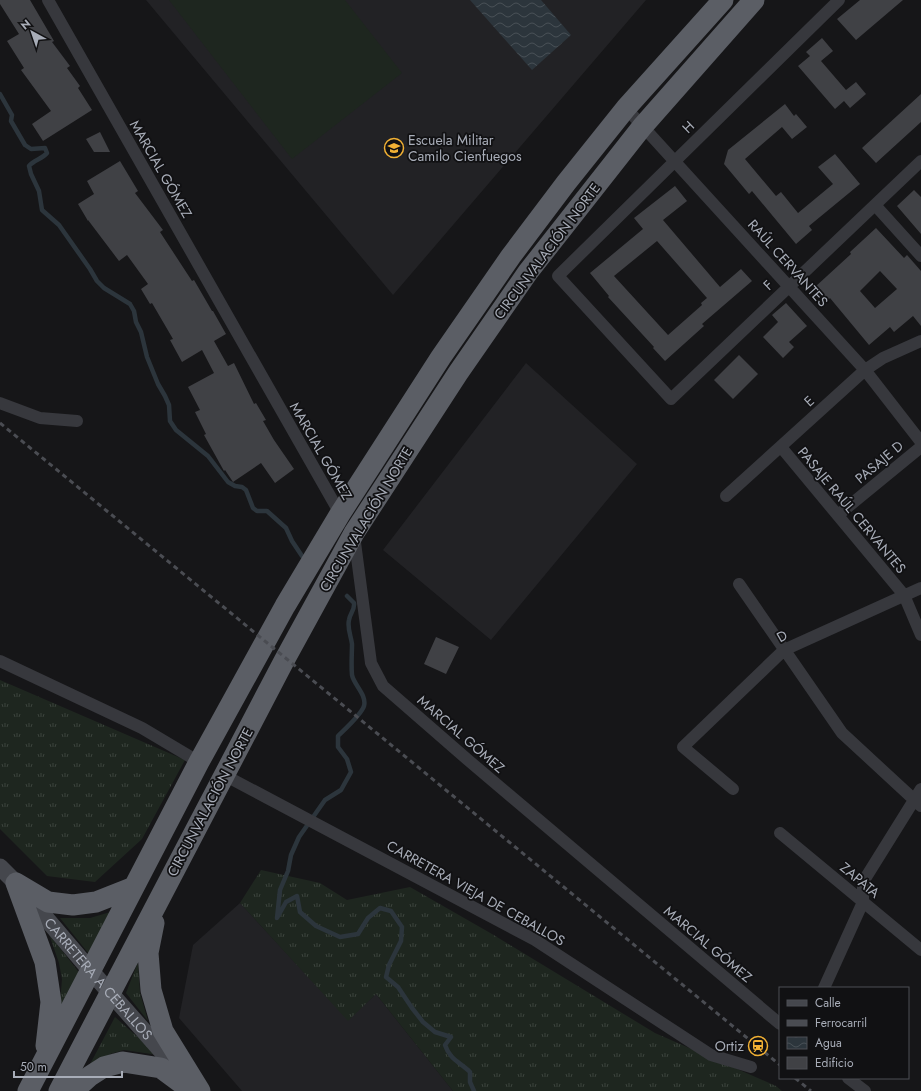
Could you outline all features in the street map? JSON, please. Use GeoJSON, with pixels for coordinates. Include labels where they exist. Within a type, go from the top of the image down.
{"type":"FeatureCollection","features":[{"type":"Feature","properties":{"kind":"highway","name":"CIRCUNVALACIÓN NORTE"},"geometry":{"type":"LineString","coordinates":[[28,1091],[199,762],[285,606],[340,514],[441,357],[511,256],[626,108],[723,0]]}},
{"type":"Feature","properties":{"kind":"highway","name":"CIRCUNVALACIÓN NORTE"},"geometry":{"type":"LineString","coordinates":[[59,1091],[285,659],[354,534],[458,373],[528,272],[642,127],[752,1]]}},
{"type":"Feature","properties":{"kind":"highway"},"geometry":{"type":"LineString","coordinates":[[16,883],[48,902],[73,904],[96,902],[134,887]]}},
{"type":"Feature","properties":{"kind":"highway"},"geometry":{"type":"LineString","coordinates":[[16,883],[45,962],[51,1002],[45,1058]]}},
{"type":"Feature","properties":{"kind":"highway"},"geometry":{"type":"LineString","coordinates":[[159,899],[148,953],[151,990],[163,1031],[198,1091]]}},
{"type":"Feature","properties":{"kind":"highway"},"geometry":{"type":"LineString","coordinates":[[73,1091],[90,1076],[104,1067],[122,1062],[161,1068],[192,1091]]}},
{"type":"Feature","properties":{"kind":"main road","name":"CARRETERA A CEBALLOS"},"geometry":{"type":"LineString","coordinates":[[0,867],[16,883],[90,970],[198,1091]]}},
{"type":"Feature","properties":{"kind":"street","name":"MARCIAL GÓMEZ"},"geometry":{"type":"LineString","coordinates":[[48,0],[340,514],[354,534],[371,664],[384,686],[468,760],[779,1023]]}},
{"type":"Feature","properties":{"kind":"street","name":"H"},"geometry":{"type":"LineString","coordinates":[[671,399],[558,276],[839,0]]}},
{"type":"Feature","properties":{"kind":"street","name":"RAÚL CERVANTES"},"geometry":{"type":"LineString","coordinates":[[626,108],[865,370],[921,442]]}},
{"type":"Feature","properties":{"kind":"street","name":"F"},"geometry":{"type":"LineString","coordinates":[[671,399],[921,161]]}},
{"type":"Feature","properties":{"kind":"street"},"geometry":{"type":"LineString","coordinates":[[875,205],[921,256]]}},
{"type":"Feature","properties":{"kind":"street","name":"E"},"geometry":{"type":"LineString","coordinates":[[726,496],[865,370],[883,358],[921,341]]}},
{"type":"Feature","properties":{"kind":"street"},"geometry":{"type":"LineString","coordinates":[[0,403],[40,418],[77,421]]}},
{"type":"Feature","properties":{"kind":"street","name":"PASAJE RAÚL CERVANTES"},"geometry":{"type":"LineString","coordinates":[[781,447],[904,595],[921,635]]}},
{"type":"Feature","properties":{"kind":"street","name":"PASAJE D"},"geometry":{"type":"LineString","coordinates":[[838,515],[921,447]]}},
{"type":"Feature","properties":{"kind":"street"},"geometry":{"type":"LineString","coordinates":[[739,584],[842,733],[918,803]]}},
{"type":"Feature","properties":{"kind":"street","name":"D"},"geometry":{"type":"LineString","coordinates":[[733,789],[683,747],[784,650],[921,588]]}},
{"type":"Feature","properties":{"kind":"street"},"geometry":{"type":"LineString","coordinates":[[0,661],[142,728],[199,762]]}},
{"type":"Feature","properties":{"kind":"street","name":"CARRETERA VIEJA DE CEBALLOS"},"geometry":{"type":"LineString","coordinates":[[224,775],[535,940],[711,1055],[751,1067]]}},
{"type":"Feature","properties":{"kind":"street"},"geometry":{"type":"LineString","coordinates":[[824,987],[863,902],[863,882],[918,803],[921,789]]}},
{"type":"Feature","properties":{"kind":"street","name":"ZAPATA"},"geometry":{"type":"LineString","coordinates":[[780,833],[921,950]]}},
{"type":"Feature","properties":{"kind":"street"},"geometry":{"type":"LineString","coordinates":[[849,1079],[865,1091]]}},
{"type":"Feature","properties":{"kind":"shaded area","name":"Escuela Militar Camilo Cienfuegos"},"geometry":{"type":"Polygon","coordinates":[[[146,0],[646,0],[393,295],[146,0]]]}},
{"type":"Feature","properties":{"kind":"shaded area"},"geometry":{"type":"Polygon","coordinates":[[[526,363],[637,464],[491,640],[383,550],[526,363]]]}},
{"type":"Feature","properties":{"kind":"shaded area"},"geometry":{"type":"Polygon","coordinates":[[[240,903],[348,1020],[376,994],[453,1091],[242,1091],[179,1018],[193,945],[240,903]]]}},
{"type":"Feature","properties":{"kind":"green space"},"geometry":{"type":"Polygon","coordinates":[[[169,0],[345,0],[402,73],[292,159],[169,0]]]}},
{"type":"Feature","properties":{"kind":"green space"},"geometry":{"type":"Polygon","coordinates":[[[0,680],[185,760],[142,839],[95,882],[47,876],[0,829],[0,680]]]}},
{"type":"Feature","properties":{"kind":"green space"},"geometry":{"type":"Polygon","coordinates":[[[261,870],[320,883],[347,900],[410,887],[492,934],[655,1033],[776,1086],[782,1091],[453,1091],[376,994],[348,1021],[240,903],[261,870]]]}},
{"type":"Feature","properties":{"kind":"green space"},"geometry":{"type":"Polygon","coordinates":[[[114,911],[89,954],[60,918],[90,918],[114,911]]]}},
{"type":"Feature","properties":{"kind":"green space"},"geometry":{"type":"Polygon","coordinates":[[[49,934],[81,975],[59,1016],[62,979],[59,963],[49,934]]]}},
{"type":"Feature","properties":{"kind":"green space"},"geometry":{"type":"Polygon","coordinates":[[[138,962],[140,993],[148,1021],[126,993],[138,962]]]}},
{"type":"Feature","properties":{"kind":"green space"},"geometry":{"type":"Polygon","coordinates":[[[115,1017],[158,1055],[124,1050],[110,1054],[87,1070],[115,1017]]]}},
{"type":"Feature","properties":{"kind":"water"},"geometry":{"type":"Polygon","coordinates":[[[470,0],[541,0],[571,35],[532,70],[470,0]]]}},
{"type":"Feature","properties":{"kind":"building"},"geometry":{"type":"Polygon","coordinates":[[[0,0],[30,0],[54,41],[52,42],[70,66],[67,68],[80,86],[78,88],[92,110],[43,141],[32,124],[51,111],[21,70],[24,68],[7,41],[19,34],[0,4],[0,0]]]}},
{"type":"Feature","properties":{"kind":"building"},"geometry":{"type":"Polygon","coordinates":[[[860,0],[903,0],[856,40],[837,19],[860,0]]]}},
{"type":"Feature","properties":{"kind":"building"},"geometry":{"type":"Polygon","coordinates":[[[822,38],[833,51],[821,61],[846,90],[856,82],[866,94],[850,108],[844,101],[835,109],[798,66],[810,56],[806,52],[822,38]]]}},
{"type":"Feature","properties":{"kind":"building"},"geometry":{"type":"Polygon","coordinates":[[[921,94],[921,122],[876,163],[862,148],[921,94]]]}},
{"type":"Feature","properties":{"kind":"building"},"geometry":{"type":"Polygon","coordinates":[[[785,104],[794,116],[796,114],[807,127],[792,139],[782,127],[745,159],[776,196],[781,192],[798,213],[833,184],[818,167],[835,154],[860,184],[809,226],[812,230],[796,244],[752,191],[749,194],[724,164],[728,150],[785,104]]]}},
{"type":"Feature","properties":{"kind":"building"},"geometry":{"type":"Polygon","coordinates":[[[100,132],[110,152],[94,152],[86,139],[100,132]]]}},
{"type":"Feature","properties":{"kind":"building"},"geometry":{"type":"Polygon","coordinates":[[[120,161],[138,191],[135,193],[163,230],[160,232],[192,281],[194,280],[226,334],[214,341],[228,366],[234,363],[254,404],[256,403],[266,420],[263,421],[294,469],[275,483],[261,463],[233,482],[225,470],[224,471],[204,435],[206,434],[195,412],[200,410],[188,387],[214,373],[202,350],[182,362],[170,340],[173,339],[152,303],[150,304],[141,289],[148,284],[127,255],[119,261],[88,221],[78,204],[94,194],[87,181],[120,161]]]}},
{"type":"Feature","properties":{"kind":"building"},"geometry":{"type":"Polygon","coordinates":[[[675,186],[687,201],[663,220],[720,287],[741,269],[752,281],[702,324],[704,326],[665,361],[608,297],[609,296],[590,273],[643,229],[634,218],[675,186]],[[657,241],[614,276],[668,335],[702,305],[701,303],[707,298],[657,241]]]}},
{"type":"Feature","properties":{"kind":"building"},"geometry":{"type":"Polygon","coordinates":[[[914,190],[921,197],[921,234],[897,206],[914,190]]]}},
{"type":"Feature","properties":{"kind":"building"},"geometry":{"type":"Polygon","coordinates":[[[876,228],[904,258],[907,255],[921,271],[921,326],[913,316],[894,332],[890,327],[869,345],[830,298],[827,301],[815,287],[851,254],[850,252],[876,228]],[[880,271],[860,291],[875,308],[897,289],[880,271]]]}},
{"type":"Feature","properties":{"kind":"building"},"geometry":{"type":"Polygon","coordinates":[[[786,303],[807,326],[789,342],[794,347],[783,358],[763,337],[778,322],[772,315],[786,303]]]}},
{"type":"Feature","properties":{"kind":"building"},"geometry":{"type":"Polygon","coordinates":[[[739,355],[758,374],[733,399],[714,380],[739,355]]]}},
{"type":"Feature","properties":{"kind":"building"},"geometry":{"type":"Polygon","coordinates":[[[436,637],[459,647],[446,674],[424,664],[436,637]]]}},
{"type":"Feature","properties":{"kind":"waterway"},"geometry":{"type":"LineString","coordinates":[[0,94],[12,115],[11,121],[25,145],[31,149],[45,148],[47,153],[29,166],[39,191],[42,210],[59,225],[97,281],[104,288],[130,304],[134,311],[147,357],[158,384],[169,405],[170,421],[176,430],[208,456],[228,482],[246,490],[253,508],[257,511],[267,511],[286,528],[292,541],[302,556]]}},
{"type":"Feature","properties":{"kind":"waterway"},"geometry":{"type":"LineString","coordinates":[[347,596],[354,603],[354,608],[349,623],[352,644],[352,675],[364,698],[364,706],[360,714],[338,736],[338,747],[347,759],[351,772],[341,790],[325,800],[299,837],[291,855],[288,871],[280,890],[277,918],[286,902],[297,896],[300,912],[316,926],[340,937],[358,934],[368,918],[380,908],[391,911],[402,927],[401,941],[389,965],[386,977],[398,987],[423,1022],[435,1032],[451,1037],[445,1045],[447,1050],[452,1057],[470,1072],[470,1082],[474,1091]]}},
{"type":"Feature","properties":{"kind":"railway"},"geometry":{"type":"LineString","coordinates":[[0,423],[779,1064]]}},
{"type":"Feature","properties":{"kind":"railway"},"geometry":{"type":"LineString","coordinates":[[796,1079],[811,1091]]}},
{"type":"Feature","properties":{"kind":"place","name":"Escuela Militar Camilo Cienfuegos"},"geometry":{"type":"Point","coordinates":[394,148]}},
{"type":"Feature","properties":{"kind":"place","name":"Ortiz"},"geometry":{"type":"Point","coordinates":[758,1046]}}]}
